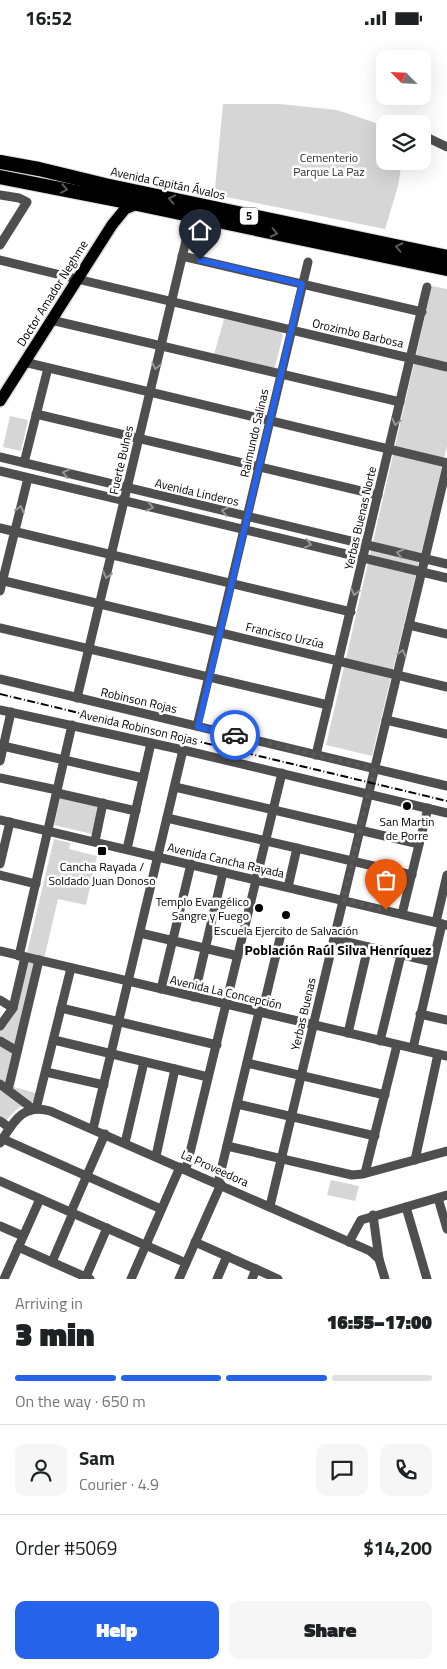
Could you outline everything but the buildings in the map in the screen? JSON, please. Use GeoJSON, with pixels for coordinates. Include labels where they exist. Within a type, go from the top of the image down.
{"type":"FeatureCollection","features":[{"type":"Feature","properties":{"kind":"highway","name":"Avenida Capitán Ávalos"},"geometry":{"type":"LineString","coordinates":[[0,162],[447,257]]}},
{"type":"Feature","properties":{"kind":"highway","name":"5"},"geometry":{"type":"LineString","coordinates":[[0,177],[447,269]]}},
{"type":"Feature","properties":{"kind":"main road"},"geometry":{"type":"LineString","coordinates":[[104,197],[114,209],[112,225]]}},
{"type":"Feature","properties":{"kind":"main road","name":"Doctor Amador Neghme"},"geometry":{"type":"LineString","coordinates":[[0,401],[112,225],[125,209],[137,204]]}},
{"type":"Feature","properties":{"kind":"street"},"geometry":{"type":"LineString","coordinates":[[431,139],[447,147]]}},
{"type":"Feature","properties":{"kind":"street"},"geometry":{"type":"LineString","coordinates":[[0,195],[19,198],[27,202],[0,245]]}},
{"type":"Feature","properties":{"kind":"street","name":"Fuerte Bulnes"},"geometry":{"type":"LineString","coordinates":[[77,698],[189,228]]}},
{"type":"Feature","properties":{"kind":"street"},"geometry":{"type":"LineString","coordinates":[[182,256],[422,312]]}},
{"type":"Feature","properties":{"kind":"street","name":"Orozimbo Barbosa"},"geometry":{"type":"LineString","coordinates":[[0,260],[447,367]]}},
{"type":"Feature","properties":{"kind":"street","name":"Raimundo Salinas"},"geometry":{"type":"LineString","coordinates":[[198,727],[308,262]]}},
{"type":"Feature","properties":{"kind":"street","name":"Yerbas Buenas Norte"},"geometry":{"type":"LineString","coordinates":[[316,755],[427,287]]}},
{"type":"Feature","properties":{"kind":"street"},"geometry":{"type":"LineString","coordinates":[[51,321],[400,402]]}},
{"type":"Feature","properties":{"kind":"street"},"geometry":{"type":"LineString","coordinates":[[24,363],[447,464]]}},
{"type":"Feature","properties":{"kind":"street"},"geometry":{"type":"LineString","coordinates":[[24,463],[48,368]]}},
{"type":"Feature","properties":{"kind":"street"},"geometry":{"type":"LineString","coordinates":[[36,414],[378,495]]}},
{"type":"Feature","properties":{"kind":"street","name":"Avenida Linderos"},"geometry":{"type":"LineString","coordinates":[[0,457],[447,564]]}},
{"type":"Feature","properties":{"kind":"street","name":"Yerbas Buenas"},"geometry":{"type":"LineString","coordinates":[[270,1206],[447,464]]}},
{"type":"Feature","properties":{"kind":"street","name":"Avenida Linderos"},"geometry":{"type":"LineString","coordinates":[[0,471],[447,577]]}},
{"type":"Feature","properties":{"kind":"street"},"geometry":{"type":"LineString","coordinates":[[0,591],[1,580],[28,478]]}},
{"type":"Feature","properties":{"kind":"street"},"geometry":{"type":"LineString","coordinates":[[437,509],[447,511]]}},
{"type":"Feature","properties":{"kind":"street"},"geometry":{"type":"LineString","coordinates":[[0,528],[350,612]]}},
{"type":"Feature","properties":{"kind":"street","name":"Francisco Urzúa"},"geometry":{"type":"LineString","coordinates":[[1,580],[447,687]]}},
{"type":"Feature","properties":{"kind":"street"},"geometry":{"type":"LineString","coordinates":[[409,625],[447,634]]}},
{"type":"Feature","properties":{"kind":"street"},"geometry":{"type":"LineString","coordinates":[[0,627],[328,705]]}},
{"type":"Feature","properties":{"kind":"street","name":"Robinson Rojas"},"geometry":{"type":"LineString","coordinates":[[0,679],[447,786]]}},
{"type":"Feature","properties":{"kind":"street","name":"Avenida Robinson Rojas"},"geometry":{"type":"LineString","coordinates":[[0,710],[183,750],[447,813]]}},
{"type":"Feature","properties":{"kind":"street"},"geometry":{"type":"LineString","coordinates":[[0,761],[11,712]]}},
{"type":"Feature","properties":{"kind":"street"},"geometry":{"type":"LineString","coordinates":[[386,720],[447,734]]}},
{"type":"Feature","properties":{"kind":"street"},"geometry":{"type":"LineString","coordinates":[[0,1026],[13,1008],[36,884],[72,725]]}},
{"type":"Feature","properties":{"kind":"street"},"geometry":{"type":"LineString","coordinates":[[127,849],[151,743]]}},
{"type":"Feature","properties":{"kind":"street"},"geometry":{"type":"LineString","coordinates":[[3,746],[143,778]]}},
{"type":"Feature","properties":{"kind":"street"},"geometry":{"type":"LineString","coordinates":[[93,1129],[183,750]]}},
{"type":"Feature","properties":{"kind":"street"},"geometry":{"type":"LineString","coordinates":[[131,1279],[161,1209],[183,1168],[208,1077],[282,773]]}},
{"type":"Feature","properties":{"kind":"street"},"geometry":{"type":"LineString","coordinates":[[0,778],[136,811]]}},
{"type":"Feature","properties":{"kind":"street"},"geometry":{"type":"LineString","coordinates":[[174,787],[420,844]]}},
{"type":"Feature","properties":{"kind":"street"},"geometry":{"type":"LineString","coordinates":[[95,841],[103,803]]}},
{"type":"Feature","properties":{"kind":"street"},"geometry":{"type":"LineString","coordinates":[[402,914],[428,808]]}},
{"type":"Feature","properties":{"kind":"street"},"geometry":{"type":"LineString","coordinates":[[167,818],[412,875]]}},
{"type":"Feature","properties":{"kind":"street","name":"Avenida Cancha Rayada"},"geometry":{"type":"LineString","coordinates":[[0,820],[442,924]]}},
{"type":"Feature","properties":{"kind":"street"},"geometry":{"type":"LineString","coordinates":[[0,864],[10,822]]}},
{"type":"Feature","properties":{"kind":"street"},"geometry":{"type":"LineString","coordinates":[[288,887],[297,849]]}},
{"type":"Feature","properties":{"kind":"street"},"geometry":{"type":"LineString","coordinates":[[161,989],[191,864]]}},
{"type":"Feature","properties":{"kind":"street"},"geometry":{"type":"LineString","coordinates":[[194,997],[223,872]]}},
{"type":"Feature","properties":{"kind":"street"},"geometry":{"type":"LineString","coordinates":[[0,875],[36,884]]}},
{"type":"Feature","properties":{"kind":"street"},"geometry":{"type":"LineString","coordinates":[[413,1048],[442,924],[446,882]]}},
{"type":"Feature","properties":{"kind":"street"},"geometry":{"type":"LineString","coordinates":[[140,933],[238,956]]}},
{"type":"Feature","properties":{"kind":"street"},"geometry":{"type":"LineString","coordinates":[[179,1279],[219,1184],[247,1063],[281,933]]}},
{"type":"Feature","properties":{"kind":"street"},"geometry":{"type":"LineString","coordinates":[[334,939],[433,962]]}},
{"type":"Feature","properties":{"kind":"street"},"geometry":{"type":"LineString","coordinates":[[348,1033],[368,947]]}},
{"type":"Feature","properties":{"kind":"street","name":"Avenida La Concepción"},"geometry":{"type":"LineString","coordinates":[[0,951],[447,1056]]}},
{"type":"Feature","properties":{"kind":"street"},"geometry":{"type":"LineString","coordinates":[[380,1041],[401,955]]}},
{"type":"Feature","properties":{"kind":"street"},"geometry":{"type":"LineString","coordinates":[[35,1109],[4,1087],[17,1051],[38,960]]}},
{"type":"Feature","properties":{"kind":"street"},"geometry":{"type":"LineString","coordinates":[[35,1109],[46,1072],[71,968]]}},
{"type":"Feature","properties":{"kind":"street"},"geometry":{"type":"LineString","coordinates":[[0,1000],[13,1008]]}},
{"type":"Feature","properties":{"kind":"street"},"geometry":{"type":"LineString","coordinates":[[61,1008],[216,1045]]}},
{"type":"Feature","properties":{"kind":"street"},"geometry":{"type":"LineString","coordinates":[[420,1014],[447,1020]]}},
{"type":"Feature","properties":{"kind":"street"},"geometry":{"type":"LineString","coordinates":[[54,1040],[208,1077]]}},
{"type":"Feature","properties":{"kind":"street"},"geometry":{"type":"LineString","coordinates":[[0,1041],[17,1051]]}},
{"type":"Feature","properties":{"kind":"street"},"geometry":{"type":"LineString","coordinates":[[364,1173],[397,1045]]}},
{"type":"Feature","properties":{"kind":"street"},"geometry":{"type":"LineString","coordinates":[[415,1159],[438,1054]]}},
{"type":"Feature","properties":{"kind":"street"},"geometry":{"type":"LineString","coordinates":[[125,1143],[144,1062]]}},
{"type":"Feature","properties":{"kind":"street"},"geometry":{"type":"LineString","coordinates":[[247,1063],[385,1095]]}},
{"type":"Feature","properties":{"kind":"street"},"geometry":{"type":"LineString","coordinates":[[156,1156],[176,1069]]}},
{"type":"Feature","properties":{"kind":"street"},"geometry":{"type":"LineString","coordinates":[[46,1072],[104,1085]]}},
{"type":"Feature","properties":{"kind":"street"},"geometry":{"type":"LineString","coordinates":[[237,1104],[375,1136]]}},
{"type":"Feature","properties":{"kind":"street"},"geometry":{"type":"LineString","coordinates":[[35,1109],[21,1115],[1,1141],[161,1209]]}},
{"type":"Feature","properties":{"kind":"street","name":"La Proveedora"},"geometry":{"type":"LineString","coordinates":[[35,1109],[50,1111],[156,1156],[349,1241],[370,1251],[379,1259]]}},
{"type":"Feature","properties":{"kind":"street"},"geometry":{"type":"LineString","coordinates":[[0,1121],[10,1128]]}},
{"type":"Feature","properties":{"kind":"street"},"geometry":{"type":"LineString","coordinates":[[52,1262],[105,1134]]}},
{"type":"Feature","properties":{"kind":"street"},"geometry":{"type":"LineString","coordinates":[[227,1146],[352,1175],[447,1151]]}},
{"type":"Feature","properties":{"kind":"street"},"geometry":{"type":"LineString","coordinates":[[0,1181],[186,1263]]}},
{"type":"Feature","properties":{"kind":"street"},"geometry":{"type":"LineString","coordinates":[[349,1241],[361,1220],[373,1215],[442,1197],[447,1229]]}},
{"type":"Feature","properties":{"kind":"street"},"geometry":{"type":"LineString","coordinates":[[0,1276],[4,1279],[40,1199]]}},
{"type":"Feature","properties":{"kind":"street"},"geometry":{"type":"LineString","coordinates":[[406,1207],[427,1279]]}},
{"type":"Feature","properties":{"kind":"street"},"geometry":{"type":"LineString","coordinates":[[373,1215],[379,1259],[385,1279]]}},
{"type":"Feature","properties":{"kind":"street"},"geometry":{"type":"LineString","coordinates":[[0,1226],[23,1236]]}},
{"type":"Feature","properties":{"kind":"street"},"geometry":{"type":"LineString","coordinates":[[18,1247],[87,1278],[107,1228]]}},
{"type":"Feature","properties":{"kind":"street"},"geometry":{"type":"LineString","coordinates":[[195,1242],[278,1279]]}},
{"type":"Feature","properties":{"kind":"street"},"geometry":{"type":"LineString","coordinates":[[217,1279],[227,1256]]}},
{"type":"Feature","properties":{"kind":"street"},"geometry":{"type":"LineString","coordinates":[[252,1279],[256,1269]]}},
{"type":"Feature","properties":{"kind":"green space","name":"Cementerio Parque La Paz"},"geometry":{"type":"Polygon","coordinates":[[[223,104],[280,104],[337,110],[376,123],[376,170],[401,170],[398,186],[385,229],[217,195],[215,188],[223,104]]]}},
{"type":"Feature","properties":{"kind":"green space"},"geometry":{"type":"Polygon","coordinates":[[[432,286],[447,289],[447,446],[372,756],[326,745],[432,286]]]}},
{"type":"Feature","properties":{"kind":"green space"},"geometry":{"type":"Polygon","coordinates":[[[224,319],[280,331],[283,335],[274,369],[214,355],[224,319]]]}},
{"type":"Feature","properties":{"kind":"green space"},"geometry":{"type":"Polygon","coordinates":[[[10,416],[28,420],[21,451],[3,447],[10,416]]]}},
{"type":"Feature","properties":{"kind":"green space"},"geometry":{"type":"Polygon","coordinates":[[[61,796],[99,806],[92,834],[54,825],[61,796]]]}},
{"type":"Feature","properties":{"kind":"green space"},"geometry":{"type":"Polygon","coordinates":[[[54,839],[71,843],[69,849],[97,856],[86,905],[58,899],[14,1087],[39,1094],[37,1101],[19,1108],[6,1121],[0,1117],[0,1029],[14,1007],[54,839]]]}},
{"type":"Feature","properties":{"kind":"green space"},"geometry":{"type":"Polygon","coordinates":[[[331,1180],[359,1186],[355,1201],[327,1195],[331,1180]]]}},
{"type":"Feature","properties":{"kind":"railway"},"geometry":{"type":"LineString","coordinates":[[0,694],[447,801]]}},
{"type":"Feature","properties":{"kind":"way so far"},"geometry":{"type":"LineString","coordinates":[[235,735],[374,769],[343,900],[386,910]]}},
{"type":"Feature","properties":{"kind":"place","name":"San Martin de Porre"},"geometry":{"type":"Point","coordinates":[407,806]}},
{"type":"Feature","properties":{"kind":"place","name":"Cancha Rayada / Soldado Juan Donoso"},"geometry":{"type":"Point","coordinates":[102,851]}},
{"type":"Feature","properties":{"kind":"place","name":"Templo Evangélico Sangre y Fuego"},"geometry":{"type":"Point","coordinates":[259,908]}},
{"type":"Feature","properties":{"kind":"place","name":"Escuela Ejercito de Salvación"},"geometry":{"type":"Point","coordinates":[286,915]}},
{"type":"Feature","properties":{"kind":"district","name":"Población Raúl Silva Henríquez"},"geometry":{"type":"Point","coordinates":[338,949]}},
{"type":"Feature","properties":{"kind":"route"},"geometry":{"type":"LineString","coordinates":[[200,260],[302,284],[198,727],[235,735]]}}]}
